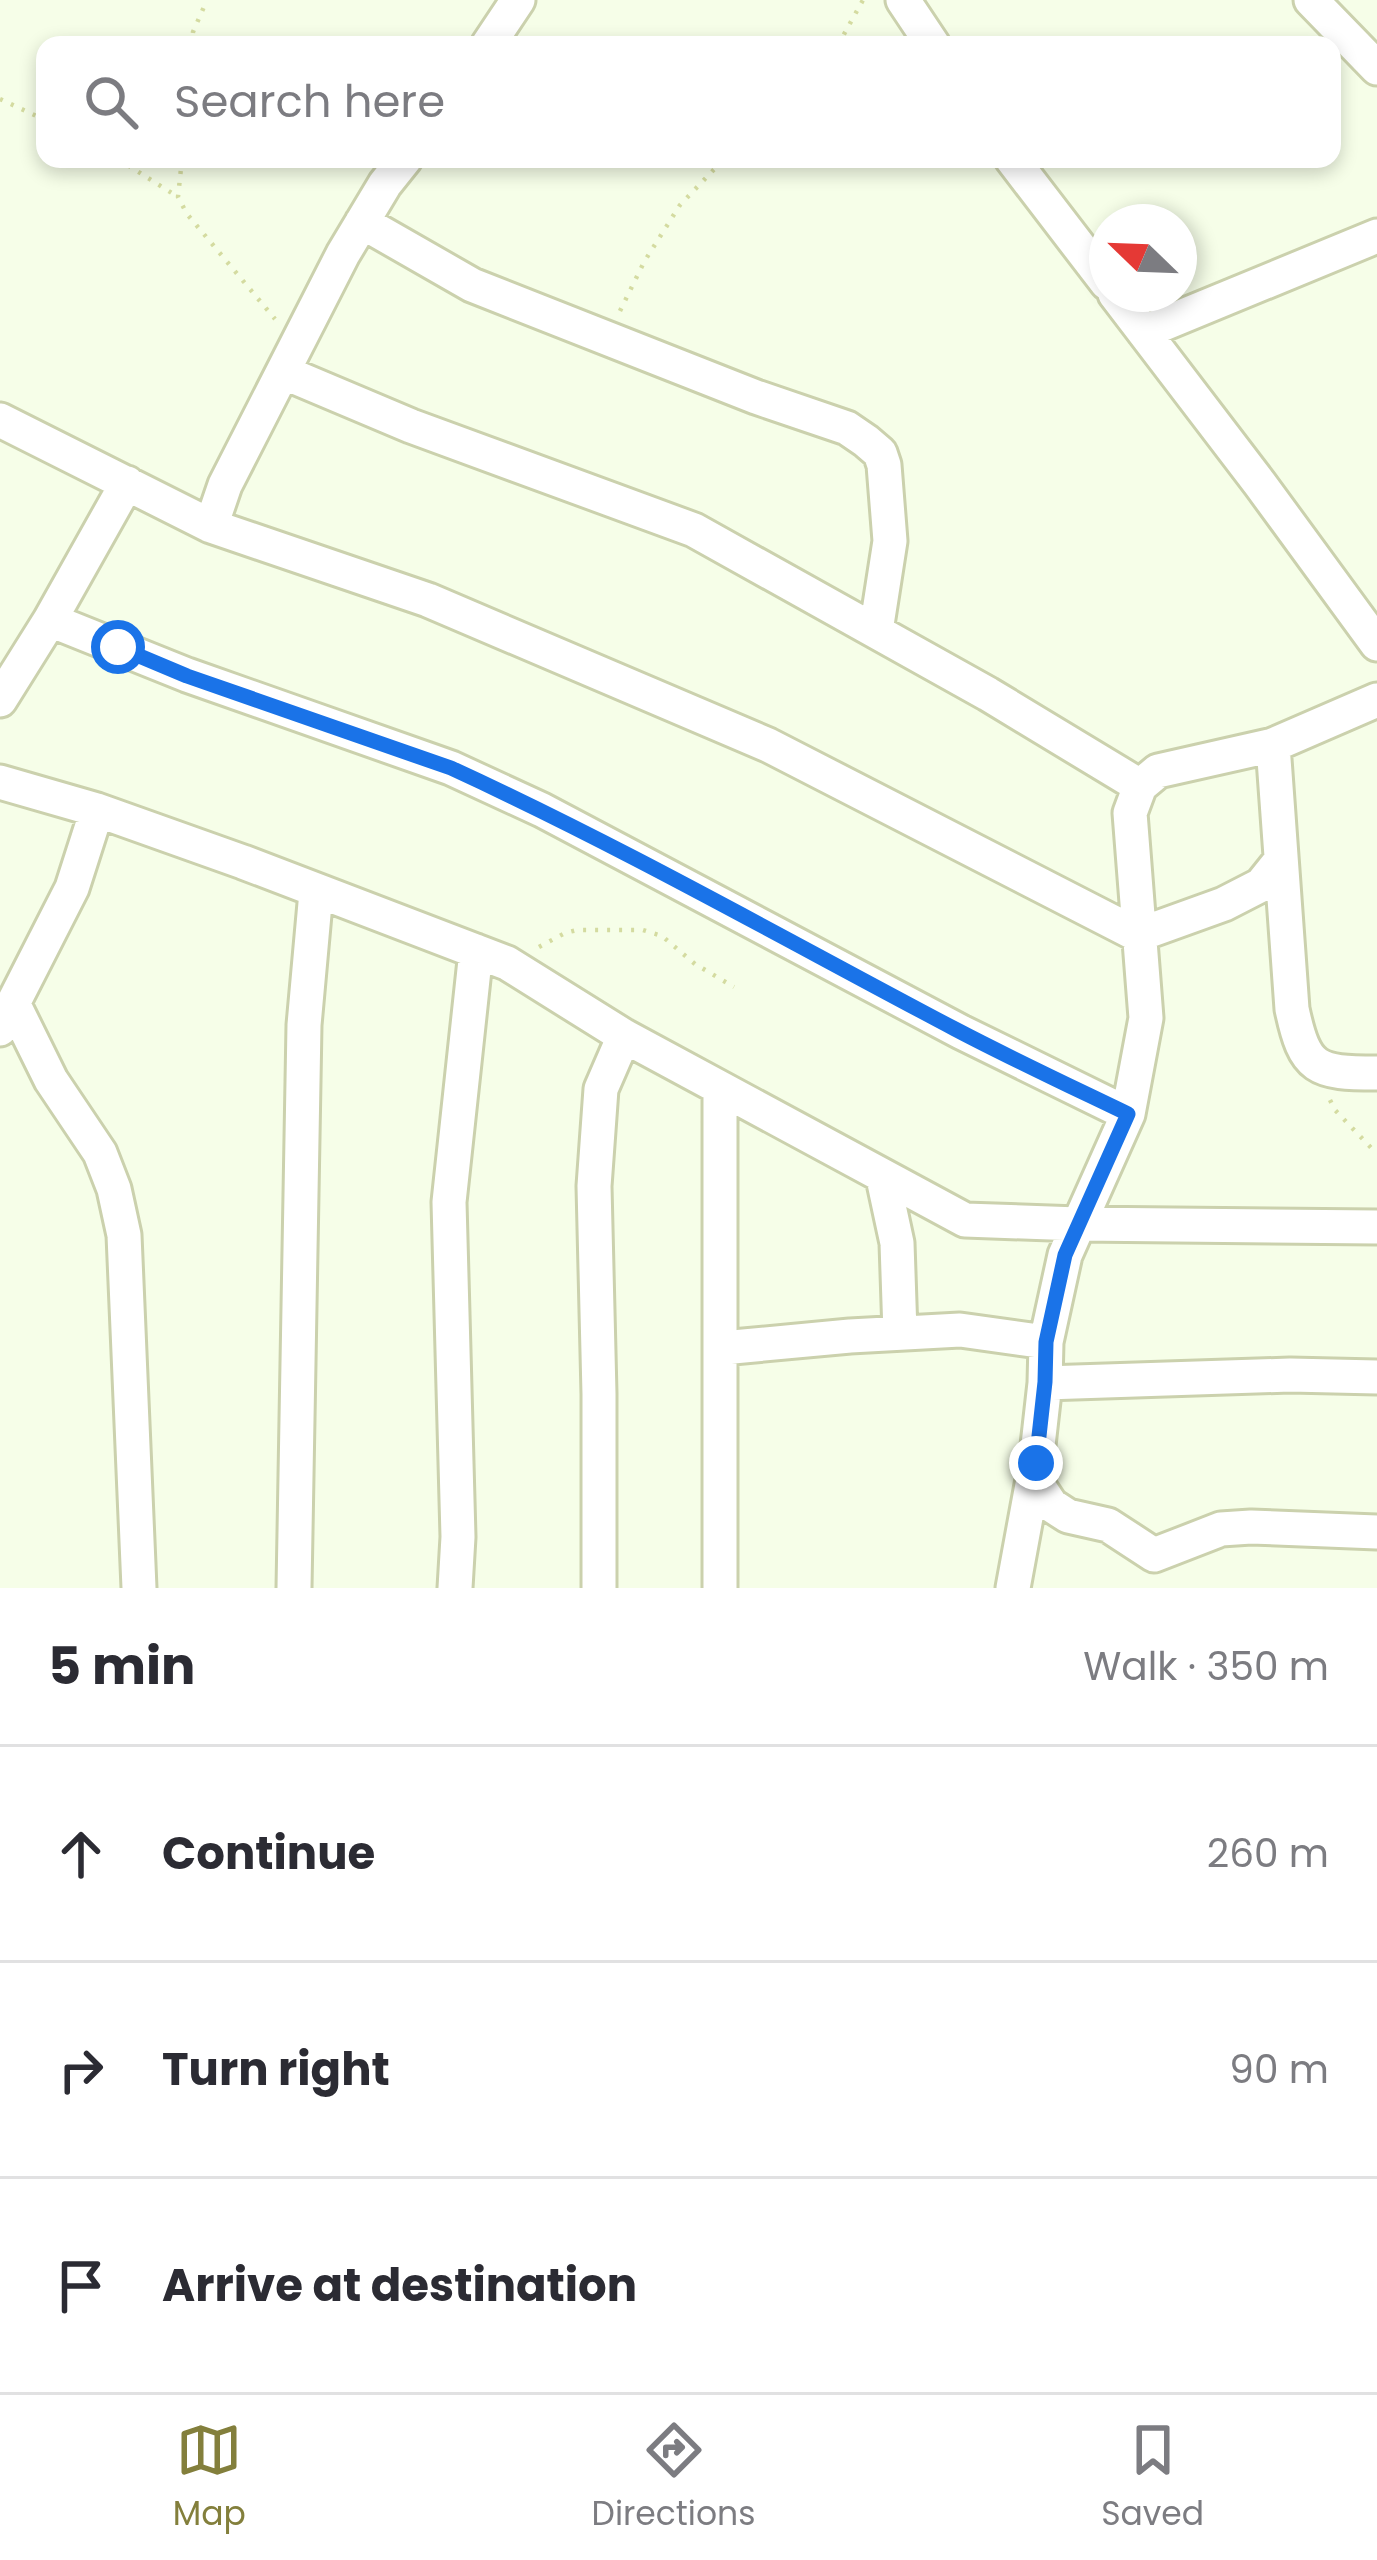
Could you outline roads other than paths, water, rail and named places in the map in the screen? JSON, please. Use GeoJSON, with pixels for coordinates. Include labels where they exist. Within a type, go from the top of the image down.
{"type":"FeatureCollection","features":[{"type":"Feature","properties":{"kind":"street"},"geometry":{"type":"LineString","coordinates":[[494,36],[518,0]]}},
{"type":"Feature","properties":{"kind":"street"},"geometry":{"type":"LineString","coordinates":[[903,0],[927,36]]}},
{"type":"Feature","properties":{"kind":"street"},"geometry":{"type":"LineString","coordinates":[[1312,0],[1377,68]]}},
{"type":"Feature","properties":{"kind":"street"},"geometry":{"type":"LineString","coordinates":[[211,526],[225,485],[343,254],[398,168]]}},
{"type":"Feature","properties":{"kind":"street"},"geometry":{"type":"LineString","coordinates":[[1019,168],[1089,260]]}},
{"type":"Feature","properties":{"kind":"street"},"geometry":{"type":"LineString","coordinates":[[362,222],[472,285],[756,397],[848,428],[880,453],[890,541],[876,631]]}},
{"type":"Feature","properties":{"kind":"street"},"geometry":{"type":"LineString","coordinates":[[1144,332],[1377,236]]}},
{"type":"Feature","properties":{"kind":"street"},"geometry":{"type":"LineString","coordinates":[[1129,312],[1377,644]]}},
{"type":"Feature","properties":{"kind":"street"},"geometry":{"type":"LineString","coordinates":[[290,359],[411,426],[694,530],[988,694],[1140,786]]}},
{"type":"Feature","properties":{"kind":"street"},"geometry":{"type":"LineString","coordinates":[[0,420],[211,526],[428,600],[768,745],[1138,935],[1224,904],[1261,885],[1281,860]]}},
{"type":"Feature","properties":{"kind":"street"},"geometry":{"type":"LineString","coordinates":[[0,700],[127,483]]}},
{"type":"Feature","properties":{"kind":"street"},"geometry":{"type":"LineString","coordinates":[[50,620],[187,676],[451,768],[563,821],[961,1032],[1128,1114]]}},
{"type":"Feature","properties":{"kind":"street"},"geometry":{"type":"LineString","coordinates":[[1013,1588],[1034,1478],[1046,1342],[1065,1255],[1128,1114],[1146,1018],[1130,813],[1140,786],[1158,771],[1273,745],[1377,700]]}},
{"type":"Feature","properties":{"kind":"street"},"geometry":{"type":"LineString","coordinates":[[1273,745],[1292,1009],[1300,1045],[1312,1064],[1341,1073],[1377,1072]]}},
{"type":"Feature","properties":{"kind":"street"},"geometry":{"type":"LineString","coordinates":[[0,782],[97,810],[243,862],[491,957],[624,1036],[965,1220],[1377,1227]]}},
{"type":"Feature","properties":{"kind":"street"},"geometry":{"type":"LineString","coordinates":[[97,810],[72,888],[7,1017],[100,1153],[114,1189],[124,1234],[139,1588]]}},
{"type":"Feature","properties":{"kind":"street"},"geometry":{"type":"LineString","coordinates":[[294,1588],[304,1025],[316,892]]}},
{"type":"Feature","properties":{"kind":"street"},"geometry":{"type":"LineString","coordinates":[[455,1588],[458,1537],[449,1202],[491,957]]}},
{"type":"Feature","properties":{"kind":"street"},"geometry":{"type":"LineString","coordinates":[[599,1588],[594,1186],[601,1089],[624,1036]]}},
{"type":"Feature","properties":{"kind":"street"},"geometry":{"type":"LineString","coordinates":[[720,1088],[720,1588]]}},
{"type":"Feature","properties":{"kind":"street"},"geometry":{"type":"LineString","coordinates":[[883,1178],[897,1243],[900,1334]]}},
{"type":"Feature","properties":{"kind":"street"},"geometry":{"type":"LineString","coordinates":[[722,1348],[960,1330],[1046,1342]]}},
{"type":"Feature","properties":{"kind":"street"},"geometry":{"type":"LineString","coordinates":[[1045,1382],[1270,1375],[1377,1377]]}},
{"type":"Feature","properties":{"kind":"street"},"geometry":{"type":"LineString","coordinates":[[1034,1478],[1051,1505],[1067,1516],[1108,1525],[1154,1555],[1221,1529],[1250,1526],[1377,1532]]}}]}
